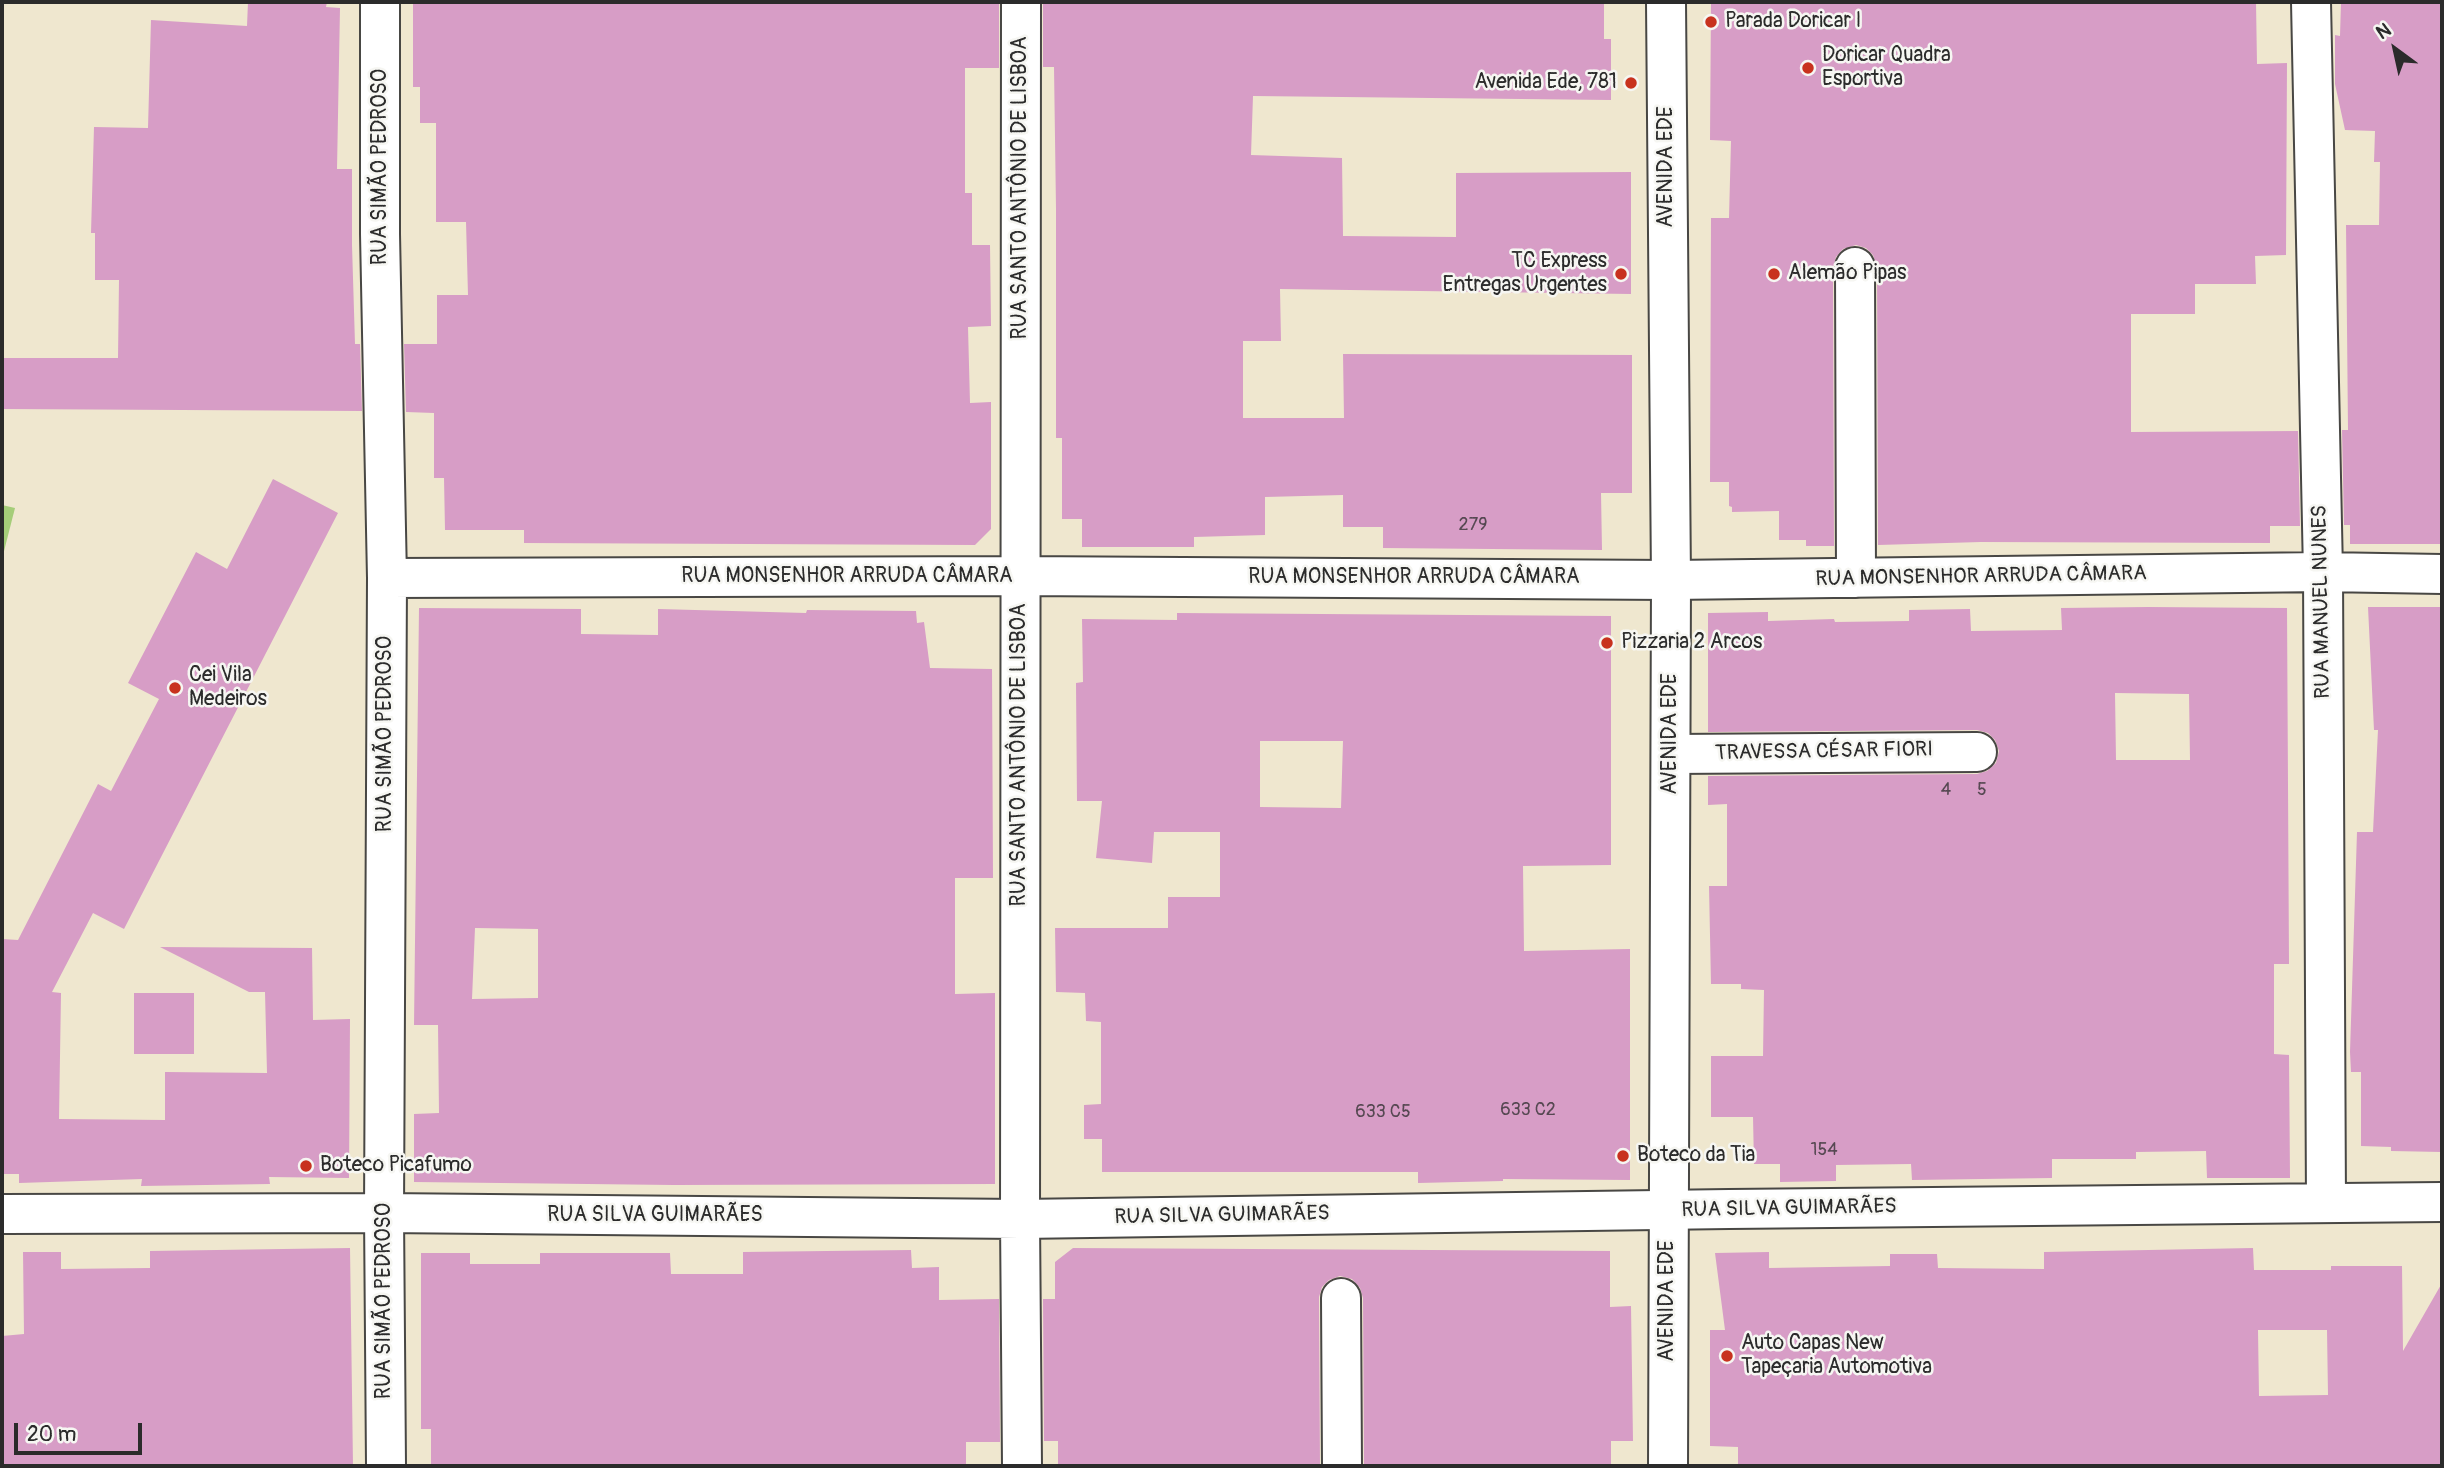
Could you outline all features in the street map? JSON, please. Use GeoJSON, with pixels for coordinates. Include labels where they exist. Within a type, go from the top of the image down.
{"type":"FeatureCollection","features":[{"type":"Feature","properties":{"kind":"street","name":"RUA SIMÃO PEDROSO"},"geometry":{"type":"LineString","coordinates":[[380,2],[380,234],[387,579],[384,1213],[386,1466]]}},
{"type":"Feature","properties":{"kind":"street","name":"RUA SANTO ANTÔNIO DE LISBOA"},"geometry":{"type":"LineString","coordinates":[[1021,2],[1022,1466]]}},
{"type":"Feature","properties":{"kind":"street","name":"AVENIDA EDE"},"geometry":{"type":"LineString","coordinates":[[1665,2],[1671,580],[1668,1466]]}},
{"type":"Feature","properties":{"kind":"street","name":"RUA MANUEL NUNES"},"geometry":{"type":"LineString","coordinates":[[2311,2],[2323,572],[2326,1202]]}},
{"type":"Feature","properties":{"kind":"street"},"geometry":{"type":"LineString","coordinates":[[1855,267],[1856,578]]}},
{"type":"Feature","properties":{"kind":"street","name":"RUA MONSENHOR ARRUDA CÂMARA"},"geometry":{"type":"LineString","coordinates":[[387,579],[1020,576],[1671,580],[2323,572],[2442,574]]}},
{"type":"Feature","properties":{"kind":"street","name":"TRAVESSA CÉSAR FIORI"},"geometry":{"type":"LineString","coordinates":[[1671,754],[1977,752]]}},
{"type":"Feature","properties":{"kind":"street","name":"RUA SILVA GUIMARÃES"},"geometry":{"type":"LineString","coordinates":[[2,1214],[384,1213],[1020,1219],[2442,1202]]}},
{"type":"Feature","properties":{"kind":"street"},"geometry":{"type":"LineString","coordinates":[[1341,1298],[1342,1466]]}},
{"type":"Feature","properties":{"kind":"green space"},"geometry":{"type":"Polygon","coordinates":[[[2,505],[15,508],[2,559],[2,505]]]}},
{"type":"Feature","properties":{"kind":"building"},"geometry":{"type":"Polygon","coordinates":[[[248,2],[327,2],[326,7],[340,8],[337,169],[352,169],[355,344],[360,344],[362,411],[2,409],[2,358],[118,358],[119,280],[95,280],[95,233],[91,233],[94,127],[148,128],[151,20],[247,26],[248,2]]]}},
{"type":"Feature","properties":{"kind":"building"},"geometry":{"type":"Polygon","coordinates":[[[413,2],[999,2],[999,68],[965,68],[965,193],[972,193],[972,245],[990,245],[991,326],[968,327],[970,403],[991,402],[991,529],[975,545],[524,543],[524,530],[445,530],[444,478],[434,478],[434,413],[406,412],[404,344],[437,344],[437,295],[468,295],[466,222],[436,222],[436,123],[420,123],[420,87],[413,87],[413,2]]]}},
{"type":"Feature","properties":{"kind":"building"},"geometry":{"type":"Polygon","coordinates":[[[1043,2],[1604,2],[1604,39],[1611,39],[1611,100],[1253,96],[1251,155],[1342,158],[1343,236],[1456,237],[1456,173],[1631,172],[1631,294],[1280,289],[1281,341],[1243,341],[1243,418],[1344,418],[1343,354],[1632,355],[1632,493],[1601,493],[1602,550],[1383,548],[1383,527],[1343,527],[1343,495],[1265,497],[1265,535],[1194,537],[1194,547],[1082,547],[1082,519],[1062,519],[1062,438],[1056,438],[1054,67],[1043,67],[1043,2]]]}},
{"type":"Feature","properties":{"kind":"building"},"geometry":{"type":"Polygon","coordinates":[[[1711,2],[2256,2],[2257,64],[2287,63],[2286,255],[2255,256],[2256,284],[2195,284],[2195,314],[2131,314],[2131,432],[2298,431],[2300,526],[2270,526],[2270,543],[1981,542],[1878,545],[1877,267],[1873,255],[1866,248],[1856,245],[1843,249],[1836,257],[1833,267],[1834,546],[1806,546],[1806,540],[1779,540],[1779,511],[1732,512],[1732,507],[1729,506],[1729,482],[1710,482],[1711,218],[1729,218],[1731,141],[1710,140],[1711,2]]]}},
{"type":"Feature","properties":{"kind":"building"},"geometry":{"type":"Polygon","coordinates":[[[2341,2],[2442,2],[2442,544],[2350,544],[2350,525],[2344,525],[2342,430],[2348,430],[2346,225],[2379,225],[2380,162],[2374,162],[2375,131],[2345,130],[2335,84],[2335,35],[2340,36],[2341,2]]]}},
{"type":"Feature","properties":{"kind":"building"},"geometry":{"type":"Polygon","coordinates":[[[273,479],[338,513],[124,929],[93,913],[52,992],[61,993],[59,1119],[165,1120],[165,1072],[267,1073],[265,992],[249,992],[160,947],[312,948],[313,1020],[350,1019],[349,1178],[269,1177],[270,1184],[141,1186],[142,1179],[19,1183],[19,1174],[2,1174],[2,939],[18,940],[98,784],[111,791],[159,699],[128,683],[196,552],[227,569],[273,479]]]}},
{"type":"Feature","properties":{"kind":"building"},"geometry":{"type":"Polygon","coordinates":[[[2368,607],[2442,607],[2442,1152],[2391,1151],[2391,1147],[2361,1146],[2361,1072],[2351,1072],[2350,1052],[2357,832],[2373,832],[2378,730],[2374,730],[2368,607]]]}},
{"type":"Feature","properties":{"kind":"building"},"geometry":{"type":"Polygon","coordinates":[[[419,608],[581,609],[581,634],[658,635],[658,609],[806,613],[807,610],[916,611],[917,623],[924,622],[930,668],[992,669],[993,878],[955,878],[955,994],[995,993],[995,1184],[674,1185],[414,1182],[414,1114],[439,1113],[438,1025],[414,1025],[419,608]],[[475,928],[472,999],[538,998],[538,929],[475,928]]]}},
{"type":"Feature","properties":{"kind":"building"},"geometry":{"type":"Polygon","coordinates":[[[2061,608],[2287,608],[2289,964],[2274,964],[2274,1054],[2289,1055],[2290,1178],[2207,1178],[2206,1151],[2136,1152],[2136,1159],[2052,1159],[2052,1178],[1912,1180],[1911,1164],[1836,1165],[1836,1181],[1780,1182],[1780,1164],[1754,1164],[1753,1117],[1711,1117],[1711,1056],[1763,1056],[1764,990],[1741,989],[1741,984],[1711,984],[1709,886],[1727,886],[1727,804],[1708,805],[1708,776],[1977,774],[1987,771],[1996,763],[1999,751],[1995,740],[1988,733],[1977,730],[1708,732],[1708,613],[1768,612],[1768,621],[1909,621],[1909,610],[1970,609],[1971,631],[2062,630],[2061,608]],[[2115,693],[2116,760],[2190,760],[2189,694],[2115,693]]]}},
{"type":"Feature","properties":{"kind":"building"},"geometry":{"type":"Polygon","coordinates":[[[1177,613],[1611,616],[1611,865],[1523,866],[1524,951],[1630,949],[1630,1180],[1503,1179],[1418,1183],[1418,1172],[1102,1172],[1102,1139],[1084,1139],[1084,1105],[1101,1104],[1101,1022],[1086,1021],[1085,993],[1056,992],[1055,928],[1168,928],[1168,897],[1220,897],[1220,832],[1154,832],[1152,863],[1096,858],[1102,801],[1077,801],[1076,683],[1083,682],[1082,619],[1177,620],[1177,613]],[[1260,741],[1260,807],[1341,808],[1343,741],[1260,741]]]}},
{"type":"Feature","properties":{"kind":"building"},"geometry":{"type":"Polygon","coordinates":[[[134,993],[194,993],[194,1054],[134,1054],[134,993]]]}},
{"type":"Feature","properties":{"kind":"building"},"geometry":{"type":"Polygon","coordinates":[[[350,1248],[353,1466],[2,1466],[2,1336],[24,1334],[23,1252],[61,1252],[61,1269],[150,1268],[150,1251],[350,1248]]]}},
{"type":"Feature","properties":{"kind":"building"},"geometry":{"type":"Polygon","coordinates":[[[1073,1248],[1610,1251],[1610,1307],[1631,1306],[1633,1441],[1611,1441],[1611,1466],[1364,1466],[1363,1298],[1360,1288],[1352,1279],[1340,1276],[1329,1280],[1322,1287],[1319,1297],[1320,1466],[1058,1466],[1058,1441],[1044,1441],[1043,1299],[1055,1299],[1055,1262],[1073,1248]]]}},
{"type":"Feature","properties":{"kind":"building"},"geometry":{"type":"Polygon","coordinates":[[[2253,1248],[2254,1270],[2402,1266],[2403,1351],[2442,1283],[2442,1466],[1738,1466],[1738,1447],[1710,1446],[1710,1330],[1725,1330],[1715,1253],[1769,1252],[1769,1268],[1890,1266],[1890,1254],[1937,1254],[1938,1268],[2044,1269],[2044,1252],[2253,1248]],[[2258,1330],[2259,1396],[2328,1395],[2327,1330],[2258,1330]]]}},
{"type":"Feature","properties":{"kind":"building"},"geometry":{"type":"Polygon","coordinates":[[[911,1250],[912,1268],[939,1267],[939,1300],[999,1299],[1000,1442],[966,1442],[966,1466],[431,1466],[431,1429],[421,1429],[421,1253],[470,1253],[470,1264],[540,1264],[540,1253],[670,1253],[671,1274],[743,1274],[743,1252],[911,1250]]]}},
{"type":"Feature","properties":{"kind":"place","name":"Parada Doricar I"},"geometry":{"type":"Point","coordinates":[1711,22]}},
{"type":"Feature","properties":{"kind":"place","name":"Doricar Quadra Esportiva"},"geometry":{"type":"Point","coordinates":[1808,68]}},
{"type":"Feature","properties":{"kind":"place","name":"Avenida Ede, 781"},"geometry":{"type":"Point","coordinates":[1631,83]}},
{"type":"Feature","properties":{"kind":"place","name":"TC Express Entregas Urgentes"},"geometry":{"type":"Point","coordinates":[1621,274]}},
{"type":"Feature","properties":{"kind":"place","name":"Alemão Pipas"},"geometry":{"type":"Point","coordinates":[1774,274]}},
{"type":"Feature","properties":{"kind":"place","name":"Pizzaria 2 Arcos"},"geometry":{"type":"Point","coordinates":[1607,643]}},
{"type":"Feature","properties":{"kind":"place","name":"Cei Vila Medeiros"},"geometry":{"type":"Point","coordinates":[175,688]}},
{"type":"Feature","properties":{"kind":"place","name":"Boteco da Tia"},"geometry":{"type":"Point","coordinates":[1623,1156]}},
{"type":"Feature","properties":{"kind":"place","name":"Boteco Picafumo"},"geometry":{"type":"Point","coordinates":[306,1166]}},
{"type":"Feature","properties":{"kind":"place","name":"Auto Capas New Tapeçaria Automotiva"},"geometry":{"type":"Point","coordinates":[1727,1356]}}]}
